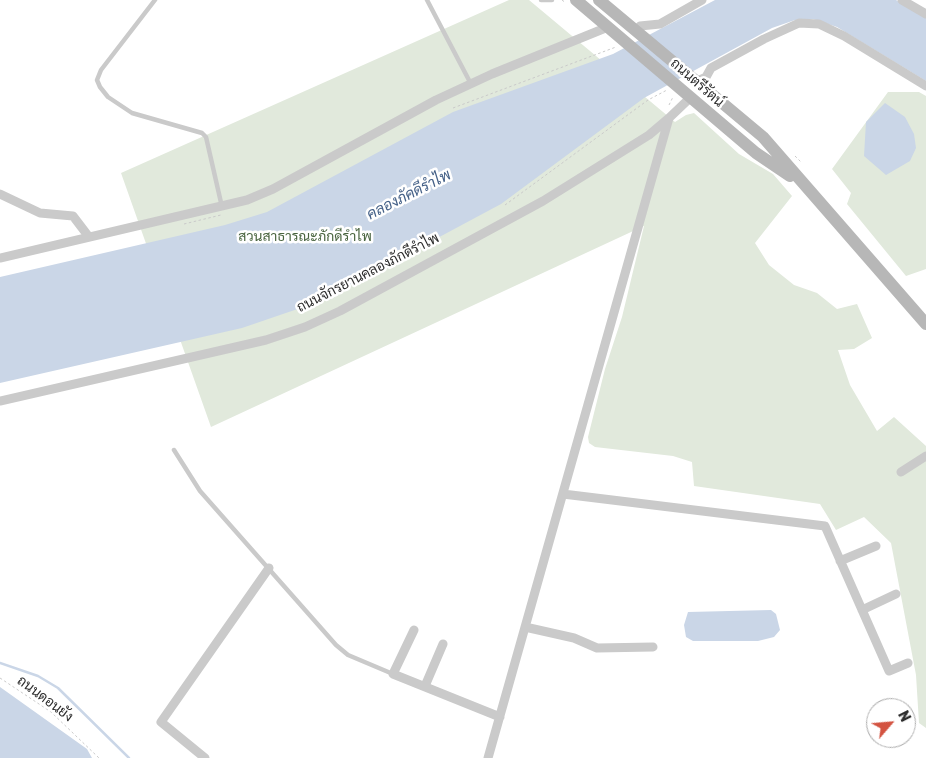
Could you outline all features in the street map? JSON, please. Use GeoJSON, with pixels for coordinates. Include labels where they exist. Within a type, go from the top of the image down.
{"type":"FeatureCollection","features":[{"type":"Feature","properties":{"kind":"main road","name":"ถนนตรีรัตน์"},"geometry":{"type":"LineString","coordinates":[[576,0],[608,27],[619,41],[756,154],[802,184]]}},
{"type":"Feature","properties":{"kind":"main road","name":"ถนนตรีรัตน์"},"geometry":{"type":"LineString","coordinates":[[598,0],[763,137],[926,324]]}},
{"type":"Feature","properties":{"kind":"street"},"geometry":{"type":"LineString","coordinates":[[636,31],[644,25],[660,24],[702,0]]}},
{"type":"Feature","properties":{"kind":"street"},"geometry":{"type":"LineString","coordinates":[[902,0],[926,14]]}},
{"type":"Feature","properties":{"kind":"street"},"geometry":{"type":"LineString","coordinates":[[697,81],[706,77],[711,68],[764,38],[799,24],[819,24],[844,36],[926,86]]}},
{"type":"Feature","properties":{"kind":"street"},"geometry":{"type":"LineString","coordinates":[[0,258],[222,207],[273,189],[436,100],[608,27]]}},
{"type":"Feature","properties":{"kind":"street"},"geometry":{"type":"LineString","coordinates":[[488,758],[669,118],[680,92]]}},
{"type":"Feature","properties":{"kind":"street"},"geometry":{"type":"LineString","coordinates":[[0,401],[266,340],[305,327],[340,311],[543,201],[649,135],[669,118]]}},
{"type":"Feature","properties":{"kind":"street"},"geometry":{"type":"LineString","coordinates":[[0,194],[40,213],[75,217],[89,237]]}},
{"type":"Feature","properties":{"kind":"street"},"geometry":{"type":"LineString","coordinates":[[901,472],[926,456]]}},
{"type":"Feature","properties":{"kind":"street"},"geometry":{"type":"LineString","coordinates":[[563,494],[825,526],[889,671],[908,663]]}},
{"type":"Feature","properties":{"kind":"street"},"geometry":{"type":"LineString","coordinates":[[840,561],[876,546]]}},
{"type":"Feature","properties":{"kind":"street"},"geometry":{"type":"LineString","coordinates":[[205,758],[161,722],[269,568]]}},
{"type":"Feature","properties":{"kind":"street"},"geometry":{"type":"LineString","coordinates":[[862,610],[896,594]]}},
{"type":"Feature","properties":{"kind":"street"},"geometry":{"type":"LineString","coordinates":[[525,627],[574,638],[597,648],[653,647]]}},
{"type":"Feature","properties":{"kind":"street"},"geometry":{"type":"LineString","coordinates":[[414,630],[393,674],[500,717]]}},
{"type":"Feature","properties":{"kind":"street"},"geometry":{"type":"LineString","coordinates":[[425,686],[444,644]]}},
{"type":"Feature","properties":{"kind":"lane"},"geometry":{"type":"LineString","coordinates":[[155,0],[101,70],[97,80],[108,98],[132,113],[202,133],[206,137],[222,207]]}},
{"type":"Feature","properties":{"kind":"lane"},"geometry":{"type":"LineString","coordinates":[[427,0],[471,84]]}},
{"type":"Feature","properties":{"kind":"lane"},"geometry":{"type":"LineString","coordinates":[[541,0],[552,0]]}},
{"type":"Feature","properties":{"kind":"lane"},"geometry":{"type":"LineString","coordinates":[[174,450],[194,484],[342,651],[393,674]]}},
{"type":"Feature","properties":{"kind":"path"},"geometry":{"type":"LineString","coordinates":[[453,108],[619,41]]}},
{"type":"Feature","properties":{"kind":"path"},"geometry":{"type":"LineString","coordinates":[[668,107],[680,92]]}},
{"type":"Feature","properties":{"kind":"path"},"geometry":{"type":"LineString","coordinates":[[505,205],[648,100],[680,92]]}},
{"type":"Feature","properties":{"kind":"path","name":"ถนนดอนยัง"},"geometry":{"type":"LineString","coordinates":[[0,678],[51,712],[100,758]]}},
{"type":"Feature","properties":{"kind":"green space","name":"สวนสาธารณะภักดีรำไพ"},"geometry":{"type":"Polygon","coordinates":[[[509,0],[529,0],[675,122],[686,115],[694,113],[739,154],[773,174],[792,196],[755,243],[769,265],[794,285],[817,293],[837,309],[857,304],[872,338],[854,349],[838,350],[850,385],[877,431],[894,417],[926,446],[926,728],[919,723],[916,675],[891,543],[864,517],[836,530],[820,504],[694,486],[692,462],[673,456],[595,447],[589,443],[588,437],[605,369],[622,317],[644,226],[211,427],[121,173],[509,0]]]}},
{"type":"Feature","properties":{"kind":"green space"},"geometry":{"type":"Polygon","coordinates":[[[888,92],[919,92],[926,96],[926,269],[906,276],[847,204],[851,193],[832,169],[888,92]]]}},
{"type":"Feature","properties":{"kind":"water","name":"คลองภัคดีรำไพ"},"geometry":{"type":"Polygon","coordinates":[[[715,0],[896,0],[926,18],[926,81],[837,27],[813,19],[795,20],[772,28],[644,98],[501,204],[318,302],[242,328],[0,383],[0,277],[225,225],[267,212],[453,112],[613,54],[715,0]]]}},
{"type":"Feature","properties":{"kind":"water"},"geometry":{"type":"Polygon","coordinates":[[[885,103],[905,117],[914,134],[916,148],[910,161],[886,175],[864,156],[866,122],[885,103]]]}},
{"type":"Feature","properties":{"kind":"water"},"geometry":{"type":"Polygon","coordinates":[[[771,610],[776,614],[780,630],[774,637],[758,641],[693,641],[686,637],[684,625],[688,612],[771,610]]]}},
{"type":"Feature","properties":{"kind":"water"},"geometry":{"type":"Polygon","coordinates":[[[0,687],[87,749],[92,758],[0,758],[0,687]]]}},
{"type":"Feature","properties":{"kind":"waterway"},"geometry":{"type":"LineString","coordinates":[[0,663],[38,676],[58,688],[129,758]]}}]}
